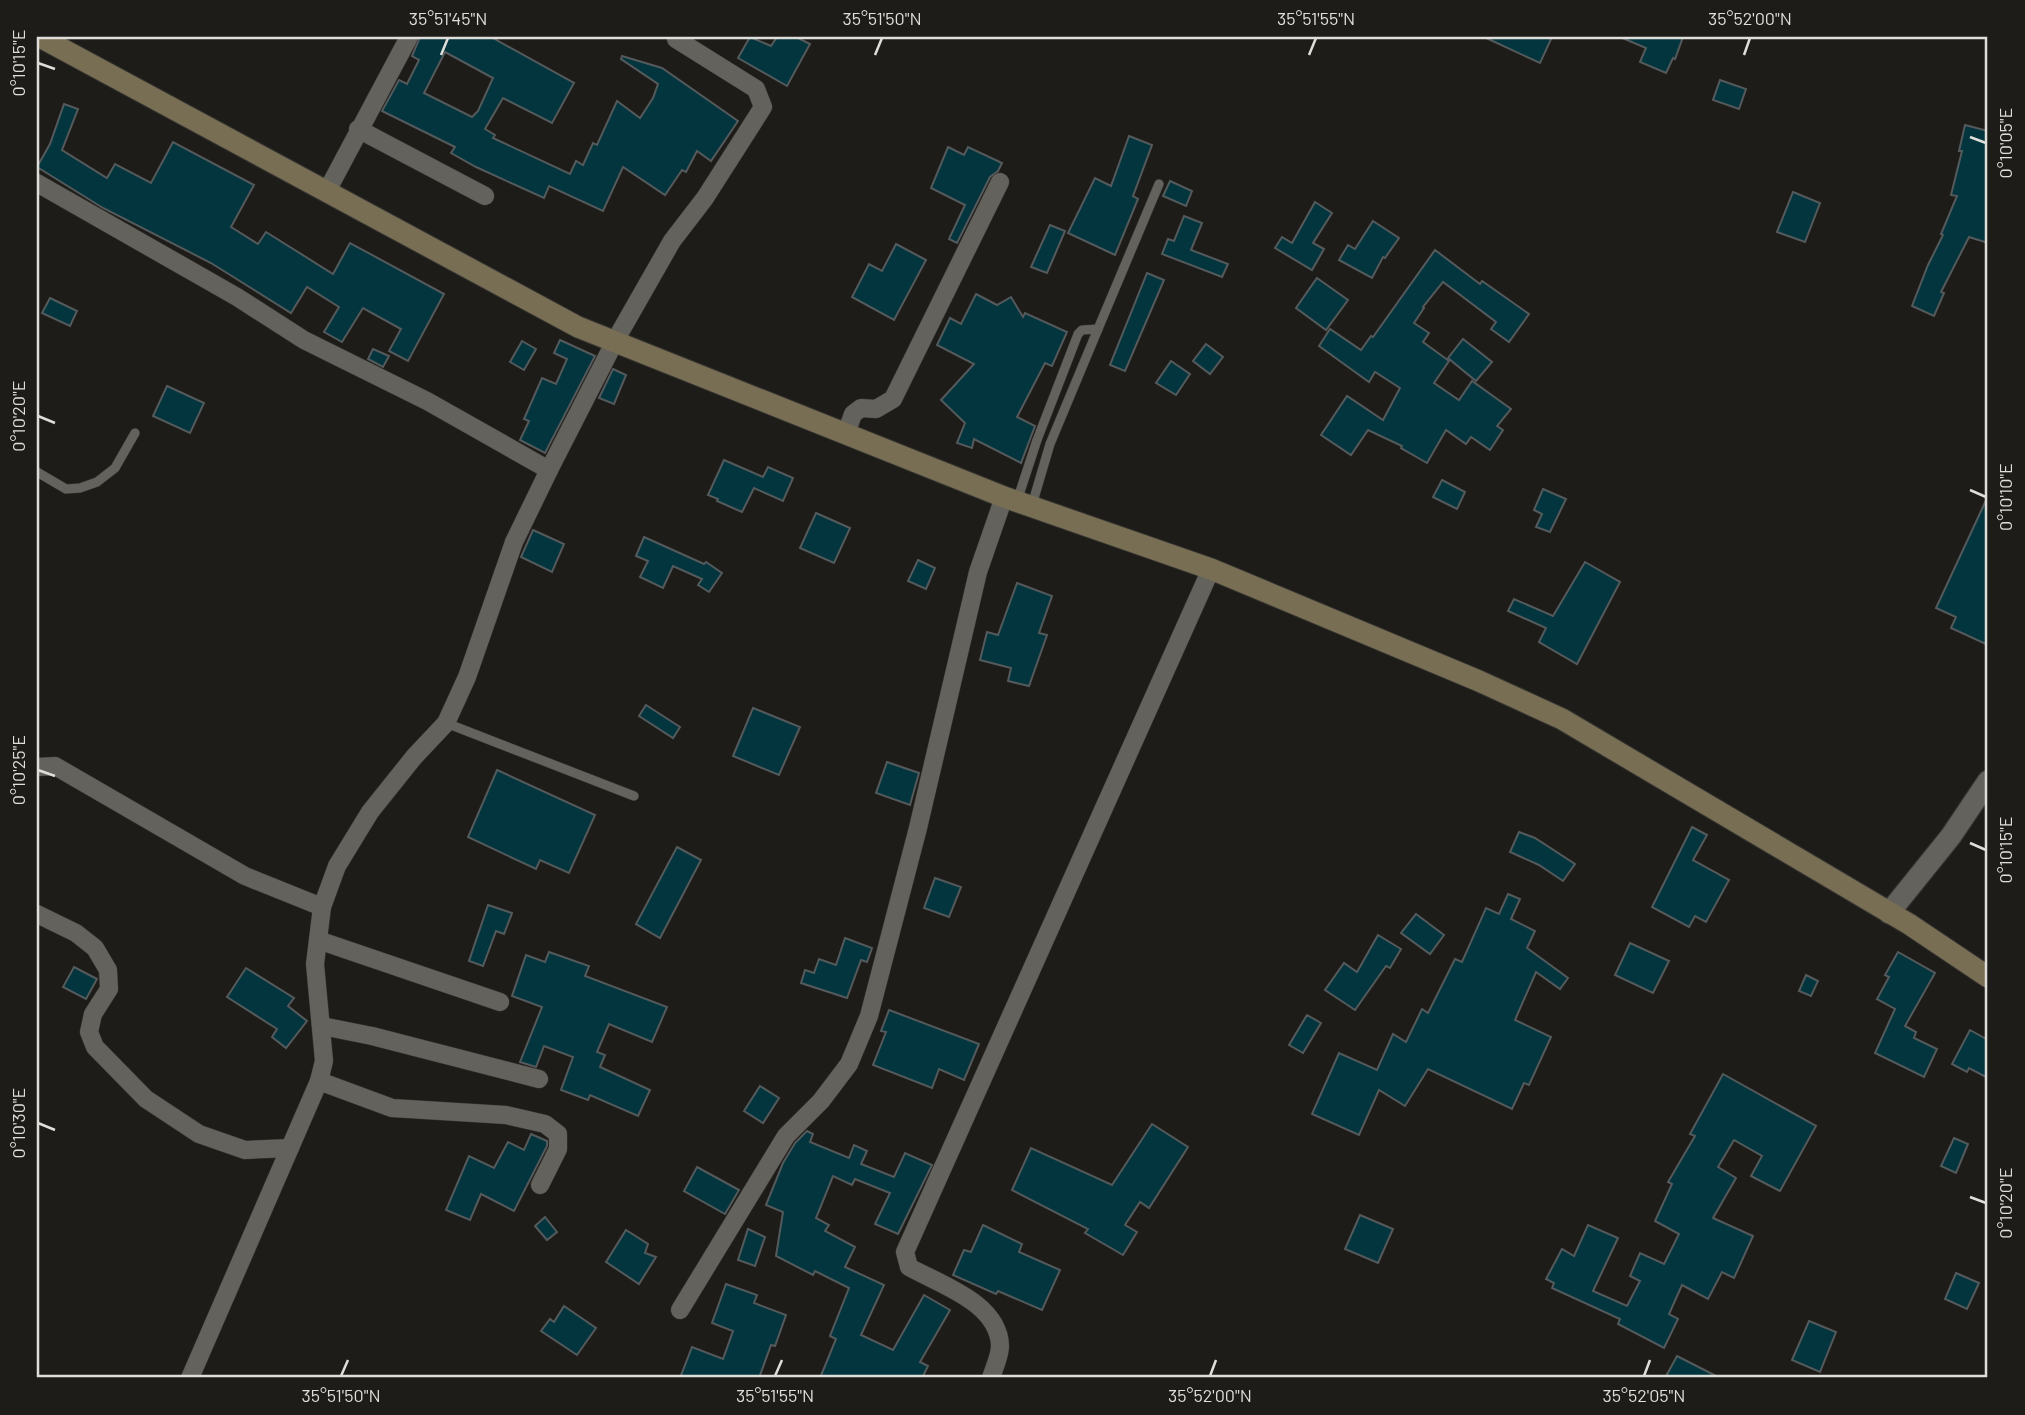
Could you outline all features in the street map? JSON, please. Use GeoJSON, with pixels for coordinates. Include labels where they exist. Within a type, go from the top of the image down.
{"type":"FeatureCollection","features":[{"type":"Feature","properties":{"kind":"main road"},"geometry":{"type":"LineString","coordinates":[[40,37],[578,327],[1017,502],[1211,569],[1479,681],[1562,719],[1889,912],[1988,977]]}},
{"type":"Feature","properties":{"kind":"street"},"geometry":{"type":"LineString","coordinates":[[327,191],[408,37]]}},
{"type":"Feature","properties":{"kind":"street"},"geometry":{"type":"LineString","coordinates":[[190,1378],[319,1081],[324,1061],[315,964],[322,907],[337,866],[370,812],[414,757],[446,723],[471,665],[514,542],[615,341],[672,241],[705,198],[763,107],[756,89],[676,39]]}},
{"type":"Feature","properties":{"kind":"street"},"geometry":{"type":"LineString","coordinates":[[358,130],[485,196]]}},
{"type":"Feature","properties":{"kind":"street"},"geometry":{"type":"LineString","coordinates":[[37,183],[237,297],[304,340],[427,401],[550,470]]}},
{"type":"Feature","properties":{"kind":"street"},"geometry":{"type":"LineString","coordinates":[[846,434],[853,414],[861,408],[876,409],[893,398],[1000,183]]}},
{"type":"Feature","properties":{"kind":"street"},"geometry":{"type":"LineString","coordinates":[[680,1310],[786,1136],[821,1101],[849,1064],[870,1016],[918,828],[978,572],[1017,502]]}},
{"type":"Feature","properties":{"kind":"street"},"geometry":{"type":"LineString","coordinates":[[991,1378],[1000,1348],[997,1326],[985,1311],[967,1298],[909,1267],[905,1252],[1211,569]]}},
{"type":"Feature","properties":{"kind":"street"},"geometry":{"type":"LineString","coordinates":[[37,767],[55,766],[245,876],[322,907]]}},
{"type":"Feature","properties":{"kind":"street"},"geometry":{"type":"LineString","coordinates":[[1889,912],[1951,836],[1988,781]]}},
{"type":"Feature","properties":{"kind":"street"},"geometry":{"type":"LineString","coordinates":[[37,914],[76,933],[95,948],[108,970],[109,989],[93,1014],[89,1032],[95,1047],[146,1099],[199,1134],[245,1150],[290,1148]]}},
{"type":"Feature","properties":{"kind":"street"},"geometry":{"type":"LineString","coordinates":[[318,940],[499,1002]]}},
{"type":"Feature","properties":{"kind":"street"},"geometry":{"type":"LineString","coordinates":[[322,1026],[540,1079]]}},
{"type":"Feature","properties":{"kind":"street"},"geometry":{"type":"LineString","coordinates":[[319,1081],[392,1108],[506,1115],[545,1124],[558,1135],[558,1149],[540,1185]]}},
{"type":"Feature","properties":{"kind":"lane"},"geometry":{"type":"LineString","coordinates":[[1017,502],[1050,444],[1159,184]]}},
{"type":"Feature","properties":{"kind":"lane"},"geometry":{"type":"LineString","coordinates":[[1017,502],[1037,440],[1078,334],[1082,330],[1098,329]]}},
{"type":"Feature","properties":{"kind":"lane"},"geometry":{"type":"LineString","coordinates":[[37,472],[66,489],[80,488],[97,482],[115,468],[135,433]]}},
{"type":"Feature","properties":{"kind":"lane"},"geometry":{"type":"LineString","coordinates":[[446,723],[634,796]]}},
{"type":"Feature","properties":{"kind":"building"},"geometry":{"type":"Polygon","coordinates":[[[420,37],[491,37],[574,83],[552,123],[503,98],[485,129],[495,135],[493,138],[570,174],[576,161],[583,165],[593,143],[597,145],[617,101],[640,118],[653,98],[658,84],[621,59],[622,56],[662,68],[738,121],[711,161],[697,151],[686,172],[682,170],[665,195],[623,167],[603,211],[549,186],[544,198],[476,167],[451,153],[455,147],[382,111],[399,80],[407,84],[419,60],[412,56],[420,37]],[[445,52],[424,93],[472,117],[478,111],[493,78],[445,52]]]}},
{"type":"Feature","properties":{"kind":"building"},"geometry":{"type":"Polygon","coordinates":[[[750,37],[771,46],[777,37],[796,37],[810,44],[787,86],[738,58],[750,37]]]}},
{"type":"Feature","properties":{"kind":"building"},"geometry":{"type":"Polygon","coordinates":[[[1484,37],[1552,37],[1540,63],[1484,37]]]}},
{"type":"Feature","properties":{"kind":"building"},"geometry":{"type":"Polygon","coordinates":[[[1620,37],[1683,37],[1675,59],[1673,58],[1666,73],[1640,62],[1646,48],[1620,37]]]}},
{"type":"Feature","properties":{"kind":"building"},"geometry":{"type":"Polygon","coordinates":[[[1720,80],[1746,89],[1739,109],[1713,100],[1720,80]]]}},
{"type":"Feature","properties":{"kind":"building"},"geometry":{"type":"Polygon","coordinates":[[[64,104],[78,109],[62,150],[107,178],[115,164],[151,183],[173,142],[254,185],[231,227],[258,244],[266,232],[333,274],[350,243],[444,294],[408,361],[389,351],[401,329],[363,308],[342,342],[324,332],[339,307],[307,287],[291,313],[211,263],[103,208],[37,167],[50,144],[64,104]]]}},
{"type":"Feature","properties":{"kind":"building"},"geometry":{"type":"Polygon","coordinates":[[[1965,125],[1988,131],[1988,243],[1969,237],[1941,292],[1944,293],[1934,316],[1912,306],[1957,196],[1951,195],[1962,151],[1959,151],[1965,125]]]}},
{"type":"Feature","properties":{"kind":"building"},"geometry":{"type":"Polygon","coordinates":[[[1129,136],[1152,145],[1133,196],[1138,199],[1115,255],[1068,233],[1095,178],[1111,186],[1129,136]]]}},
{"type":"Feature","properties":{"kind":"building"},"geometry":{"type":"Polygon","coordinates":[[[948,147],[964,155],[968,147],[1002,163],[998,171],[990,177],[957,243],[949,239],[965,205],[931,188],[948,147]]]}},
{"type":"Feature","properties":{"kind":"building"},"geometry":{"type":"Polygon","coordinates":[[[1170,181],[1192,191],[1186,206],[1163,196],[1170,181]]]}},
{"type":"Feature","properties":{"kind":"building"},"geometry":{"type":"Polygon","coordinates":[[[1793,192],[1820,203],[1805,242],[1777,232],[1793,192]]]}},
{"type":"Feature","properties":{"kind":"building"},"geometry":{"type":"Polygon","coordinates":[[[1315,202],[1332,213],[1313,243],[1324,249],[1312,270],[1275,248],[1282,237],[1292,243],[1315,202]]]}},
{"type":"Feature","properties":{"kind":"building"},"geometry":{"type":"Polygon","coordinates":[[[1184,216],[1202,223],[1191,250],[1228,264],[1222,277],[1162,254],[1168,239],[1174,241],[1184,216]]]}},
{"type":"Feature","properties":{"kind":"building"},"geometry":{"type":"Polygon","coordinates":[[[1373,221],[1399,238],[1385,258],[1383,257],[1372,278],[1339,260],[1348,245],[1355,249],[1373,221]]]}},
{"type":"Feature","properties":{"kind":"building"},"geometry":{"type":"Polygon","coordinates":[[[1050,225],[1065,231],[1047,273],[1031,267],[1050,225]]]}},
{"type":"Feature","properties":{"kind":"building"},"geometry":{"type":"Polygon","coordinates":[[[896,244],[926,260],[894,320],[852,297],[869,264],[882,271],[896,244]]]}},
{"type":"Feature","properties":{"kind":"building"},"geometry":{"type":"Polygon","coordinates":[[[1435,250],[1480,284],[1482,281],[1529,314],[1509,342],[1491,329],[1496,322],[1443,282],[1414,323],[1429,333],[1423,342],[1449,361],[1434,383],[1459,400],[1472,381],[1511,409],[1497,426],[1503,430],[1490,450],[1471,437],[1466,444],[1446,430],[1427,463],[1401,448],[1402,446],[1368,430],[1351,455],[1321,435],[1347,396],[1383,420],[1400,388],[1375,372],[1369,382],[1319,346],[1330,329],[1361,350],[1435,250]]]}},
{"type":"Feature","properties":{"kind":"building"},"geometry":{"type":"Polygon","coordinates":[[[1147,273],[1164,280],[1125,371],[1110,365],[1147,273]]]}},
{"type":"Feature","properties":{"kind":"building"},"geometry":{"type":"Polygon","coordinates":[[[1317,278],[1348,300],[1326,330],[1296,308],[1317,278]]]}},
{"type":"Feature","properties":{"kind":"building"},"geometry":{"type":"Polygon","coordinates":[[[976,294],[997,305],[1011,297],[1023,317],[1025,313],[1067,332],[1052,366],[1045,363],[1017,417],[1035,426],[1021,463],[974,439],[972,448],[957,443],[965,423],[941,400],[974,364],[937,345],[950,318],[961,324],[976,294]]]}},
{"type":"Feature","properties":{"kind":"building"},"geometry":{"type":"Polygon","coordinates":[[[50,298],[77,311],[70,326],[42,313],[50,298]]]}},
{"type":"Feature","properties":{"kind":"building"},"geometry":{"type":"Polygon","coordinates":[[[1463,339],[1492,362],[1476,381],[1448,358],[1463,339]]]}},
{"type":"Feature","properties":{"kind":"building"},"geometry":{"type":"Polygon","coordinates":[[[560,340],[595,356],[545,453],[520,440],[529,421],[524,419],[542,378],[556,384],[567,359],[554,353],[560,340]]]}},
{"type":"Feature","properties":{"kind":"building"},"geometry":{"type":"Polygon","coordinates":[[[522,341],[536,349],[524,370],[510,362],[522,341]]]}},
{"type":"Feature","properties":{"kind":"building"},"geometry":{"type":"Polygon","coordinates":[[[1206,344],[1223,357],[1210,374],[1193,361],[1206,344]]]}},
{"type":"Feature","properties":{"kind":"building"},"geometry":{"type":"Polygon","coordinates":[[[373,349],[389,356],[383,367],[368,359],[373,349]]]}},
{"type":"Feature","properties":{"kind":"building"},"geometry":{"type":"Polygon","coordinates":[[[1171,361],[1190,374],[1176,395],[1156,383],[1171,361]]]}},
{"type":"Feature","properties":{"kind":"building"},"geometry":{"type":"Polygon","coordinates":[[[613,369],[626,375],[614,404],[599,398],[613,369]]]}},
{"type":"Feature","properties":{"kind":"building"},"geometry":{"type":"Polygon","coordinates":[[[167,386],[204,403],[190,433],[153,416],[167,386]]]}},
{"type":"Feature","properties":{"kind":"building"},"geometry":{"type":"Polygon","coordinates":[[[724,460],[763,477],[768,467],[793,478],[783,501],[754,488],[742,512],[708,495],[724,460]]]}},
{"type":"Feature","properties":{"kind":"building"},"geometry":{"type":"Polygon","coordinates":[[[1442,480],[1465,492],[1457,509],[1433,497],[1442,480]]]}},
{"type":"Feature","properties":{"kind":"building"},"geometry":{"type":"Polygon","coordinates":[[[1543,489],[1566,499],[1550,532],[1536,527],[1542,514],[1534,510],[1543,489]]]}},
{"type":"Feature","properties":{"kind":"building"},"geometry":{"type":"Polygon","coordinates":[[[1988,496],[1988,645],[1951,628],[1956,617],[1936,608],[1988,496]]]}},
{"type":"Feature","properties":{"kind":"building"},"geometry":{"type":"Polygon","coordinates":[[[816,513],[850,528],[834,563],[800,548],[816,513]]]}},
{"type":"Feature","properties":{"kind":"building"},"geometry":{"type":"Polygon","coordinates":[[[533,530],[564,544],[552,572],[521,557],[533,530]]]}},
{"type":"Feature","properties":{"kind":"building"},"geometry":{"type":"Polygon","coordinates":[[[644,537],[704,564],[706,562],[722,573],[709,592],[698,585],[702,579],[673,566],[663,588],[640,577],[648,561],[636,556],[644,537]]]}},
{"type":"Feature","properties":{"kind":"building"},"geometry":{"type":"Polygon","coordinates":[[[918,560],[935,568],[926,589],[908,581],[918,560]]]}},
{"type":"Feature","properties":{"kind":"building"},"geometry":{"type":"Polygon","coordinates":[[[1585,562],[1620,582],[1577,664],[1539,642],[1546,628],[1508,611],[1514,599],[1553,616],[1585,562]]]}},
{"type":"Feature","properties":{"kind":"building"},"geometry":{"type":"Polygon","coordinates":[[[1017,583],[1052,596],[1039,633],[1047,635],[1029,686],[1008,681],[1011,668],[980,660],[987,632],[998,635],[1017,583]]]}},
{"type":"Feature","properties":{"kind":"building"},"geometry":{"type":"Polygon","coordinates":[[[646,705],[680,727],[673,738],[639,716],[646,705]]]}},
{"type":"Feature","properties":{"kind":"building"},"geometry":{"type":"Polygon","coordinates":[[[753,708],[800,727],[779,775],[733,756],[753,708]]]}},
{"type":"Feature","properties":{"kind":"building"},"geometry":{"type":"Polygon","coordinates":[[[887,762],[919,773],[910,805],[876,793],[887,762]]]}},
{"type":"Feature","properties":{"kind":"building"},"geometry":{"type":"Polygon","coordinates":[[[497,770],[595,815],[569,873],[540,860],[536,869],[468,837],[497,770]]]}},
{"type":"Feature","properties":{"kind":"building"},"geometry":{"type":"Polygon","coordinates":[[[1692,827],[1707,835],[1693,860],[1729,880],[1706,922],[1695,916],[1689,927],[1652,907],[1692,827]]]}},
{"type":"Feature","properties":{"kind":"building"},"geometry":{"type":"Polygon","coordinates":[[[1519,832],[1535,838],[1575,864],[1563,881],[1539,865],[1510,852],[1519,832]]]}},
{"type":"Feature","properties":{"kind":"building"},"geometry":{"type":"Polygon","coordinates":[[[677,847],[701,860],[660,938],[636,924],[677,847]]]}},
{"type":"Feature","properties":{"kind":"building"},"geometry":{"type":"Polygon","coordinates":[[[935,878],[961,887],[949,917],[924,908],[935,878]]]}},
{"type":"Feature","properties":{"kind":"building"},"geometry":{"type":"Polygon","coordinates":[[[1508,894],[1520,899],[1511,919],[1535,931],[1527,948],[1568,978],[1560,989],[1536,972],[1515,1020],[1551,1037],[1529,1085],[1524,1083],[1512,1109],[1428,1069],[1405,1106],[1379,1090],[1359,1135],[1312,1114],[1339,1053],[1377,1070],[1393,1034],[1406,1042],[1422,1009],[1428,1013],[1455,959],[1462,962],[1486,908],[1499,914],[1508,894]]]}},
{"type":"Feature","properties":{"kind":"building"},"geometry":{"type":"Polygon","coordinates":[[[488,905],[512,913],[504,934],[496,931],[483,966],[469,961],[488,905]]]}},
{"type":"Feature","properties":{"kind":"building"},"geometry":{"type":"Polygon","coordinates":[[[1416,914],[1444,935],[1430,954],[1401,933],[1416,914]]]}},
{"type":"Feature","properties":{"kind":"building"},"geometry":{"type":"Polygon","coordinates":[[[1378,935],[1401,949],[1390,968],[1386,966],[1355,1010],[1325,990],[1344,963],[1357,972],[1378,935]]]}},
{"type":"Feature","properties":{"kind":"building"},"geometry":{"type":"Polygon","coordinates":[[[845,938],[872,948],[867,962],[861,960],[847,998],[801,983],[805,970],[814,973],[819,959],[836,965],[845,938]]]}},
{"type":"Feature","properties":{"kind":"building"},"geometry":{"type":"Polygon","coordinates":[[[1630,943],[1669,961],[1653,993],[1615,975],[1630,943]]]}},
{"type":"Feature","properties":{"kind":"building"},"geometry":{"type":"Polygon","coordinates":[[[549,952],[589,966],[585,976],[667,1007],[652,1042],[609,1024],[597,1052],[605,1055],[600,1067],[650,1090],[638,1116],[590,1095],[588,1100],[561,1090],[573,1057],[544,1046],[536,1067],[520,1062],[542,1007],[512,996],[526,955],[545,962],[549,952]]]}},
{"type":"Feature","properties":{"kind":"building"},"geometry":{"type":"Polygon","coordinates":[[[1898,952],[1935,973],[1905,1026],[1916,1032],[1914,1038],[1937,1049],[1924,1077],[1875,1053],[1895,1009],[1877,999],[1889,977],[1885,975],[1898,952]]]}},
{"type":"Feature","properties":{"kind":"building"},"geometry":{"type":"Polygon","coordinates":[[[74,967],[97,979],[86,999],[63,987],[74,967]]]}},
{"type":"Feature","properties":{"kind":"building"},"geometry":{"type":"Polygon","coordinates":[[[246,968],[294,998],[288,1006],[307,1021],[286,1048],[272,1037],[277,1029],[227,997],[246,968]]]}},
{"type":"Feature","properties":{"kind":"building"},"geometry":{"type":"Polygon","coordinates":[[[1806,975],[1818,981],[1811,996],[1799,991],[1806,975]]]}},
{"type":"Feature","properties":{"kind":"building"},"geometry":{"type":"Polygon","coordinates":[[[889,1010],[979,1044],[964,1080],[939,1069],[932,1088],[873,1065],[886,1032],[881,1031],[889,1010]]]}},
{"type":"Feature","properties":{"kind":"building"},"geometry":{"type":"Polygon","coordinates":[[[1307,1015],[1321,1023],[1303,1053],[1289,1045],[1307,1015]]]}},
{"type":"Feature","properties":{"kind":"building"},"geometry":{"type":"Polygon","coordinates":[[[1970,1030],[1988,1040],[1988,1078],[1969,1068],[1967,1072],[1952,1064],[1970,1030]]]}},
{"type":"Feature","properties":{"kind":"building"},"geometry":{"type":"Polygon","coordinates":[[[1723,1074],[1816,1126],[1780,1191],[1751,1176],[1762,1156],[1734,1140],[1718,1167],[1736,1178],[1713,1218],[1753,1236],[1734,1278],[1722,1272],[1708,1299],[1682,1285],[1669,1314],[1678,1319],[1664,1348],[1618,1324],[1620,1319],[1552,1288],[1554,1283],[1546,1279],[1562,1249],[1574,1256],[1588,1225],[1618,1238],[1593,1291],[1627,1306],[1640,1281],[1630,1276],[1640,1253],[1664,1264],[1679,1234],[1655,1221],[1672,1184],[1668,1182],[1695,1136],[1690,1134],[1723,1074]]]}},
{"type":"Feature","properties":{"kind":"building"},"geometry":{"type":"Polygon","coordinates":[[[760,1086],[779,1098],[763,1123],[744,1111],[760,1086]]]}},
{"type":"Feature","properties":{"kind":"building"},"geometry":{"type":"Polygon","coordinates":[[[1152,1124],[1188,1147],[1149,1208],[1140,1202],[1125,1225],[1137,1232],[1123,1255],[1085,1233],[1088,1229],[1012,1190],[1031,1148],[1112,1185],[1152,1124]]]}},
{"type":"Feature","properties":{"kind":"building"},"geometry":{"type":"Polygon","coordinates":[[[807,1131],[813,1134],[810,1142],[849,1158],[854,1145],[867,1151],[861,1164],[894,1177],[905,1153],[932,1165],[898,1234],[875,1224],[890,1193],[855,1179],[852,1185],[833,1176],[816,1218],[829,1225],[825,1231],[855,1247],[845,1267],[884,1285],[861,1335],[893,1350],[924,1295],[950,1310],[920,1362],[928,1366],[922,1378],[820,1378],[836,1339],[830,1336],[849,1288],[815,1271],[813,1275],[776,1256],[783,1212],[766,1205],[783,1163],[795,1143],[807,1131]]]}},
{"type":"Feature","properties":{"kind":"building"},"geometry":{"type":"Polygon","coordinates":[[[531,1134],[547,1141],[547,1146],[514,1211],[481,1194],[470,1220],[446,1210],[469,1156],[494,1168],[508,1142],[524,1150],[531,1134]]]}},
{"type":"Feature","properties":{"kind":"building"},"geometry":{"type":"Polygon","coordinates":[[[1954,1138],[1968,1144],[1956,1173],[1941,1166],[1954,1138]]]}},
{"type":"Feature","properties":{"kind":"building"},"geometry":{"type":"Polygon","coordinates":[[[697,1167],[739,1190],[725,1214],[684,1191],[697,1167]]]}},
{"type":"Feature","properties":{"kind":"building"},"geometry":{"type":"Polygon","coordinates":[[[1360,1215],[1393,1229],[1378,1263],[1345,1249],[1360,1215]]]}},
{"type":"Feature","properties":{"kind":"building"},"geometry":{"type":"Polygon","coordinates":[[[545,1217],[557,1232],[547,1240],[535,1226],[545,1217]]]}},
{"type":"Feature","properties":{"kind":"building"},"geometry":{"type":"Polygon","coordinates":[[[983,1225],[1022,1244],[1019,1252],[1060,1270],[1042,1310],[953,1275],[964,1250],[971,1252],[983,1225]]]}},
{"type":"Feature","properties":{"kind":"building"},"geometry":{"type":"Polygon","coordinates":[[[748,1229],[765,1237],[755,1266],[738,1260],[748,1229]]]}},
{"type":"Feature","properties":{"kind":"building"},"geometry":{"type":"Polygon","coordinates":[[[626,1230],[648,1244],[645,1253],[656,1257],[639,1284],[606,1262],[626,1230]]]}},
{"type":"Feature","properties":{"kind":"building"},"geometry":{"type":"Polygon","coordinates":[[[1956,1273],[1979,1283],[1967,1309],[1945,1299],[1956,1273]]]}},
{"type":"Feature","properties":{"kind":"building"},"geometry":{"type":"Polygon","coordinates":[[[726,1284],[757,1295],[754,1303],[786,1315],[775,1346],[771,1345],[759,1378],[680,1378],[692,1347],[723,1359],[733,1331],[712,1323],[726,1284]]]}},
{"type":"Feature","properties":{"kind":"building"},"geometry":{"type":"Polygon","coordinates":[[[564,1306],[596,1328],[577,1355],[541,1331],[550,1319],[554,1322],[564,1306]]]}},
{"type":"Feature","properties":{"kind":"building"},"geometry":{"type":"Polygon","coordinates":[[[1809,1321],[1836,1332],[1820,1372],[1792,1360],[1809,1321]]]}},
{"type":"Feature","properties":{"kind":"building"},"geometry":{"type":"Polygon","coordinates":[[[1677,1356],[1720,1378],[1665,1378],[1677,1356]]]}}]}
